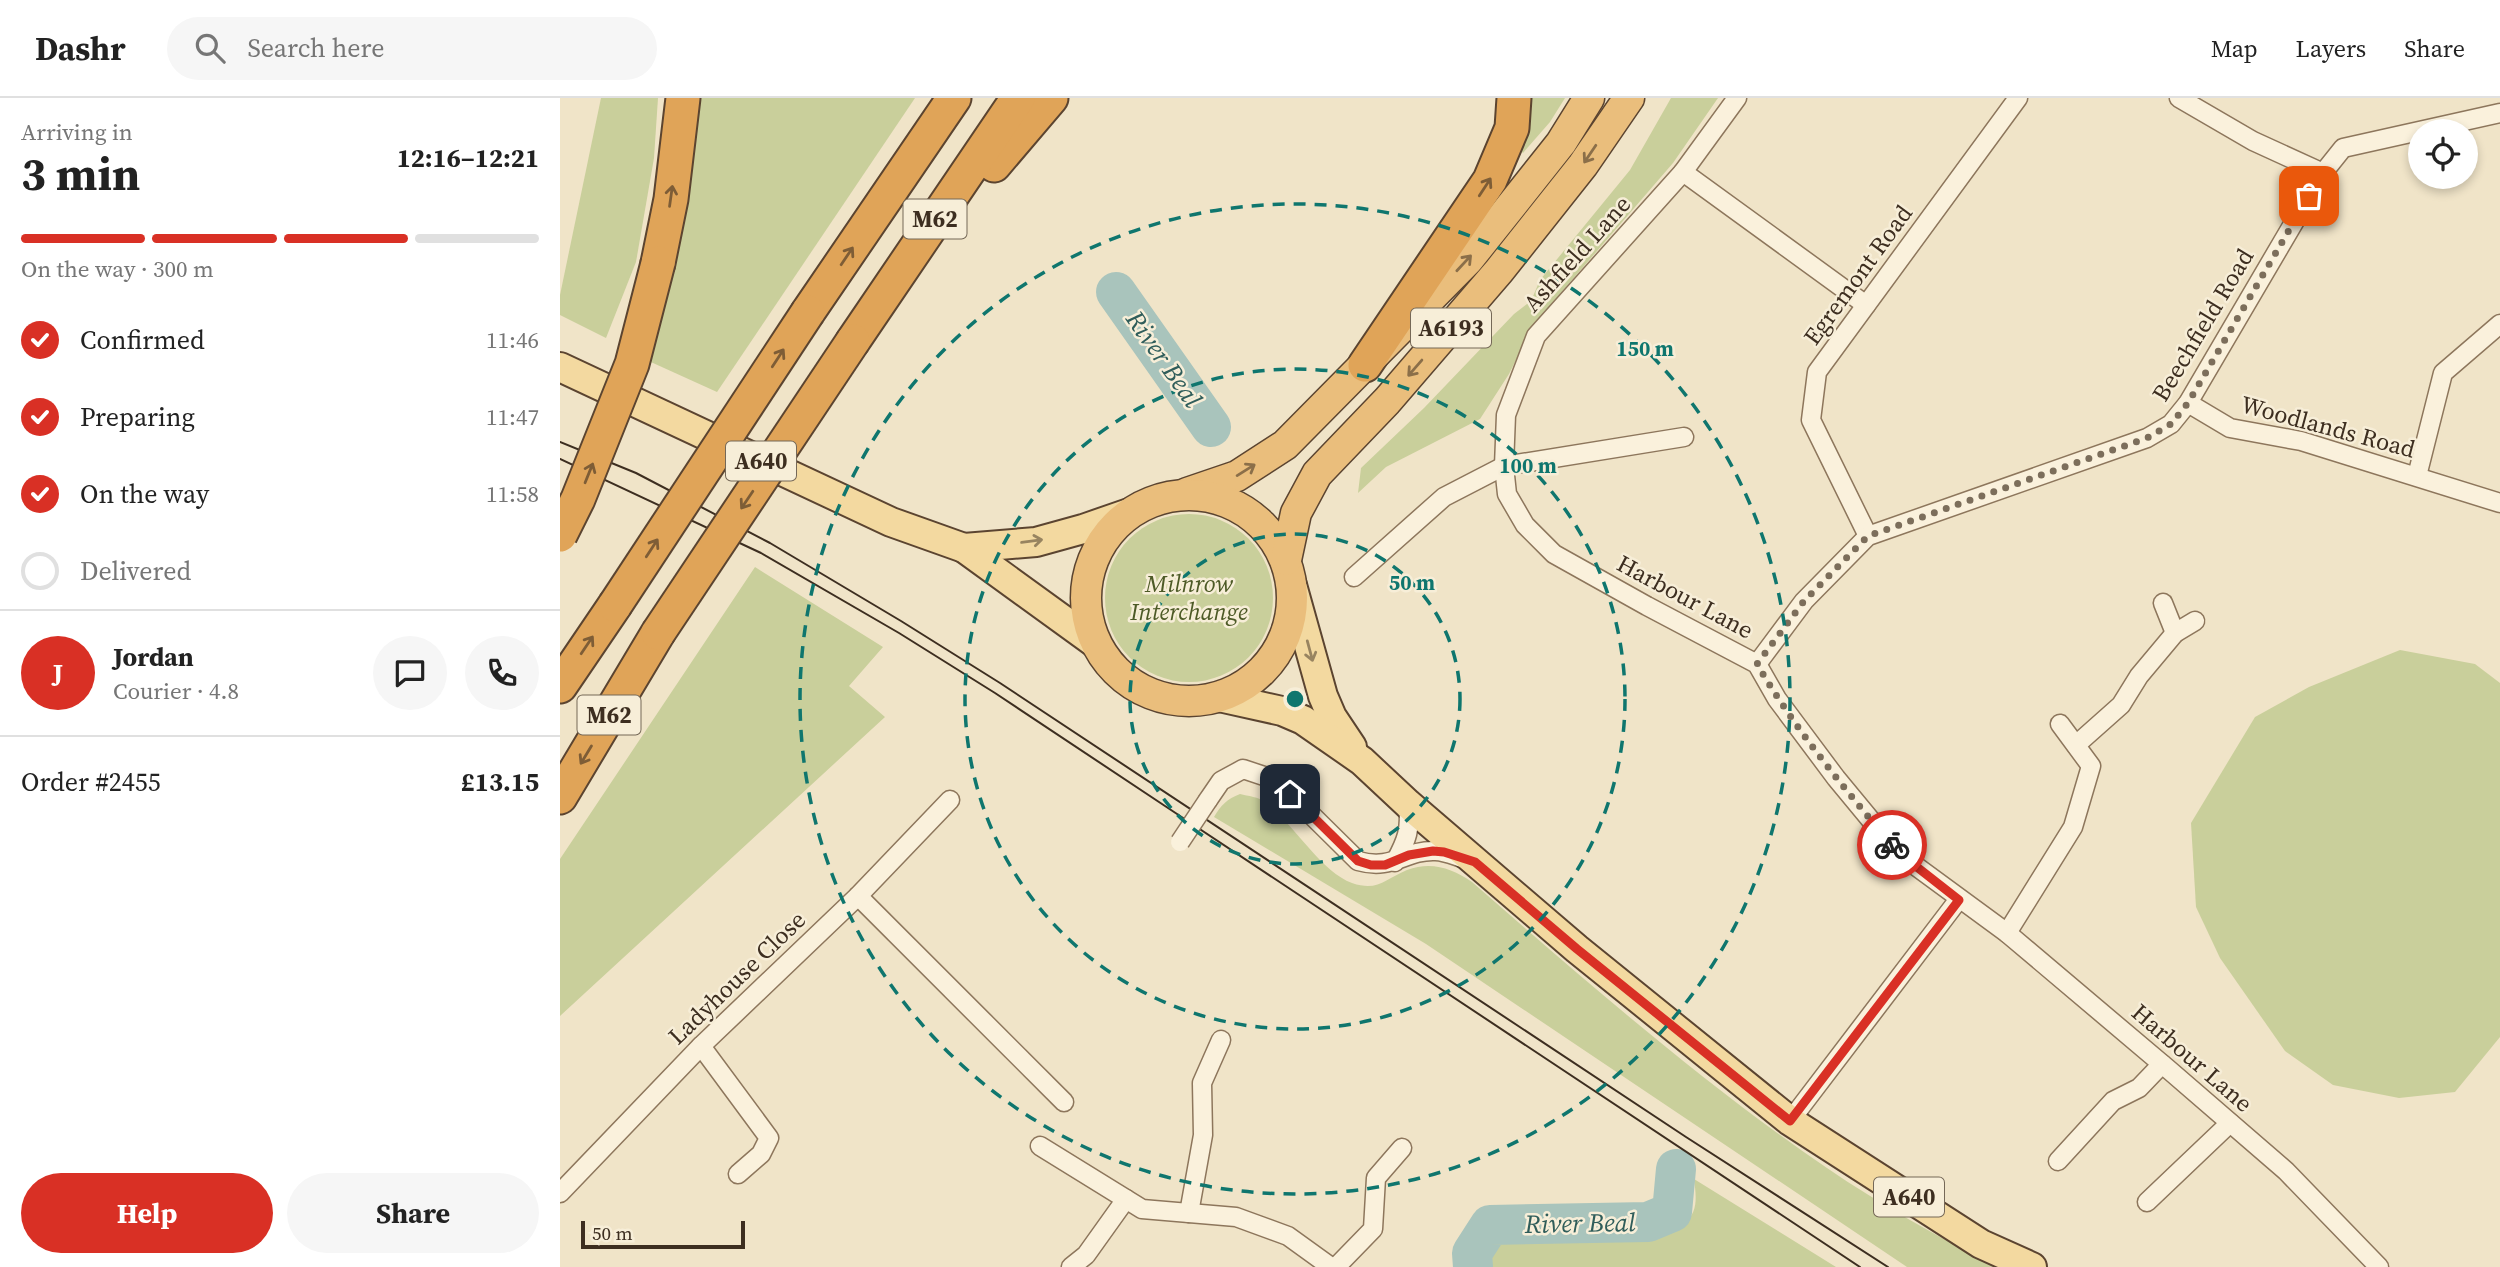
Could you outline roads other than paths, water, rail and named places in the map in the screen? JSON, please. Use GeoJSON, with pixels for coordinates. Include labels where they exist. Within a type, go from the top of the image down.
{"type":"FeatureCollection","features":[{"type":"Feature","properties":{"kind":"highway"},"geometry":{"type":"LineString","coordinates":[[560,535],[578,499],[632,364],[671,199],[683,98]]}},
{"type":"Feature","properties":{"kind":"highway","name":"M62"},"geometry":{"type":"LineString","coordinates":[[560,685],[954,98]]}},
{"type":"Feature","properties":{"kind":"highway","name":"M62"},"geometry":{"type":"LineString","coordinates":[[560,797],[658,633],[880,299],[1018,98]]}},
{"type":"Feature","properties":{"kind":"highway","name":"M62"},"geometry":{"type":"LineString","coordinates":[[880,299],[1051,98]]}},
{"type":"Feature","properties":{"kind":"highway","name":"A6193"},"geometry":{"type":"LineString","coordinates":[[1183,494],[1237,476],[1286,444],[1468,260],[1561,143],[1589,98]]}},
{"type":"Feature","properties":{"kind":"highway","name":"A6193"},"geometry":{"type":"LineString","coordinates":[[1289,572],[1296,513],[1317,474],[1387,401],[1499,271],[1583,165],[1629,98]]}},
{"type":"Feature","properties":{"kind":"highway"},"geometry":{"type":"LineString","coordinates":[[1364,365],[1490,180],[1513,113]]}},
{"type":"Feature","properties":{"kind":"highway","name":"A640"},"geometry":{"type":"LineString","coordinates":[[1183,494],[1209,496],[1233,504],[1249,514],[1273,537],[1289,572],[1292,614],[1283,642],[1267,666],[1245,685],[1219,697],[1190,701],[1161,698],[1134,686],[1112,667],[1095,643],[1086,615],[1086,586],[1093,558],[1108,533],[1129,513],[1155,500],[1183,494]]}},
{"type":"Feature","properties":{"kind":"main road","name":"A640"},"geometry":{"type":"LineString","coordinates":[[560,367],[891,522],[964,548],[1095,643]]}},
{"type":"Feature","properties":{"kind":"main road","name":"A640"},"geometry":{"type":"LineString","coordinates":[[964,548],[1036,542],[1129,513]]}},
{"type":"Feature","properties":{"kind":"main road","name":"A640"},"geometry":{"type":"LineString","coordinates":[[1289,572],[1322,696],[1332,717],[1362,761]]}},
{"type":"Feature","properties":{"kind":"main road","name":"A640"},"geometry":{"type":"LineString","coordinates":[[1219,697],[1282,711],[1303,720],[1362,761],[1577,949],[1790,1121],[1981,1244],[2032,1267]]}},
{"type":"Feature","properties":{"kind":"street","name":"Ashfield Lane"},"geometry":{"type":"LineString","coordinates":[[1504,466],[1506,415],[1536,336],[1683,172],[1738,98]]}},
{"type":"Feature","properties":{"kind":"street","name":"Egremont Road"},"geometry":{"type":"LineString","coordinates":[[1868,536],[1811,420],[1817,372],[2018,98]]}},
{"type":"Feature","properties":{"kind":"street"},"geometry":{"type":"LineString","coordinates":[[2179,98],[2253,141],[2323,173]]}},
{"type":"Feature","properties":{"kind":"street","name":"Beechfield Road"},"geometry":{"type":"LineString","coordinates":[[1757,664],[1804,601],[1868,536],[2147,438],[2171,424],[2188,403],[2323,173],[2343,148],[2500,113]]}},
{"type":"Feature","properties":{"kind":"street"},"geometry":{"type":"LineString","coordinates":[[1683,172],[1866,305]]}},
{"type":"Feature","properties":{"kind":"street"},"geometry":{"type":"LineString","coordinates":[[2417,475],[2443,373],[2500,324]]}},
{"type":"Feature","properties":{"kind":"street","name":"Woodlands Road"},"geometry":{"type":"LineString","coordinates":[[2188,403],[2230,428],[2301,441],[2500,503]]}},
{"type":"Feature","properties":{"kind":"street"},"geometry":{"type":"LineString","coordinates":[[1354,576],[1444,496],[1504,466],[1684,437]]}},
{"type":"Feature","properties":{"kind":"street","name":"Harbour Lane"},"geometry":{"type":"LineString","coordinates":[[1504,466],[1507,494],[1525,526],[1554,554],[1647,607],[1757,664],[1777,699],[1899,853],[2007,933],[2162,1064],[2286,1171],[2379,1267]]}},
{"type":"Feature","properties":{"kind":"street"},"geometry":{"type":"LineString","coordinates":[[2163,603],[2175,633]]}},
{"type":"Feature","properties":{"kind":"street"},"geometry":{"type":"LineString","coordinates":[[2076,745],[2121,705],[2139,676],[2175,633],[2195,621]]}},
{"type":"Feature","properties":{"kind":"street"},"geometry":{"type":"LineString","coordinates":[[2007,933],[2073,827],[2091,766],[2060,724]]}},
{"type":"Feature","properties":{"kind":"street"},"geometry":{"type":"LineString","coordinates":[[1180,842],[1221,781],[1243,769],[1276,780],[1358,861],[1371,865],[1395,862],[1409,855],[1433,851],[1475,862]]}},
{"type":"Feature","properties":{"kind":"street","name":"Ladyhouse Close"},"geometry":{"type":"LineString","coordinates":[[560,1193],[701,1046],[858,896],[950,800]]}},
{"type":"Feature","properties":{"kind":"street"},"geometry":{"type":"LineString","coordinates":[[1395,862],[1407,837],[1410,822],[1408,804]]}},
{"type":"Feature","properties":{"kind":"street"},"geometry":{"type":"LineString","coordinates":[[858,896],[1064,1102]]}},
{"type":"Feature","properties":{"kind":"street"},"geometry":{"type":"LineString","coordinates":[[1790,1121],[1959,900]]}},
{"type":"Feature","properties":{"kind":"street"},"geometry":{"type":"LineString","coordinates":[[1189,1213],[1203,1135],[1202,1083],[1221,1040]]}},
{"type":"Feature","properties":{"kind":"street"},"geometry":{"type":"LineString","coordinates":[[701,1046],[769,1138],[761,1154],[737,1174]]}},
{"type":"Feature","properties":{"kind":"street"},"geometry":{"type":"LineString","coordinates":[[2058,1161],[2113,1101],[2139,1088],[2162,1064]]}},
{"type":"Feature","properties":{"kind":"street"},"geometry":{"type":"LineString","coordinates":[[2147,1202],[2230,1123]]}},
{"type":"Feature","properties":{"kind":"street"},"geometry":{"type":"LineString","coordinates":[[1040,1146],[1142,1209],[1236,1217],[1288,1236],[1334,1267],[1373,1229],[1376,1178],[1402,1148]]}},
{"type":"Feature","properties":{"kind":"street"},"geometry":{"type":"LineString","coordinates":[[1071,1267],[1086,1255],[1126,1199]]}},
{"type":"Feature","properties":{"kind":"waterway","name":"River Beal"},"geometry":{"type":"LineString","coordinates":[[1116,292],[1211,427]]}},
{"type":"Feature","properties":{"kind":"waterway","name":"River Beal"},"geometry":{"type":"LineString","coordinates":[[1473,1267],[1472,1253],[1490,1225],[1648,1222],[1672,1212],[1676,1169]]}},
{"type":"Feature","properties":{"kind":"tram line"},"geometry":{"type":"LineString","coordinates":[[560,442],[636,473],[770,543],[901,621],[1000,683],[1686,1137],[1888,1267]]}},
{"type":"Feature","properties":{"kind":"tram line"},"geometry":{"type":"LineString","coordinates":[[560,459],[761,553],[899,633],[995,693],[1860,1267]]}},
{"type":"Feature","properties":{"kind":"park label","name":"Milnrow Interchange"},"geometry":{"type":"Point","coordinates":[1189,598]}}]}
